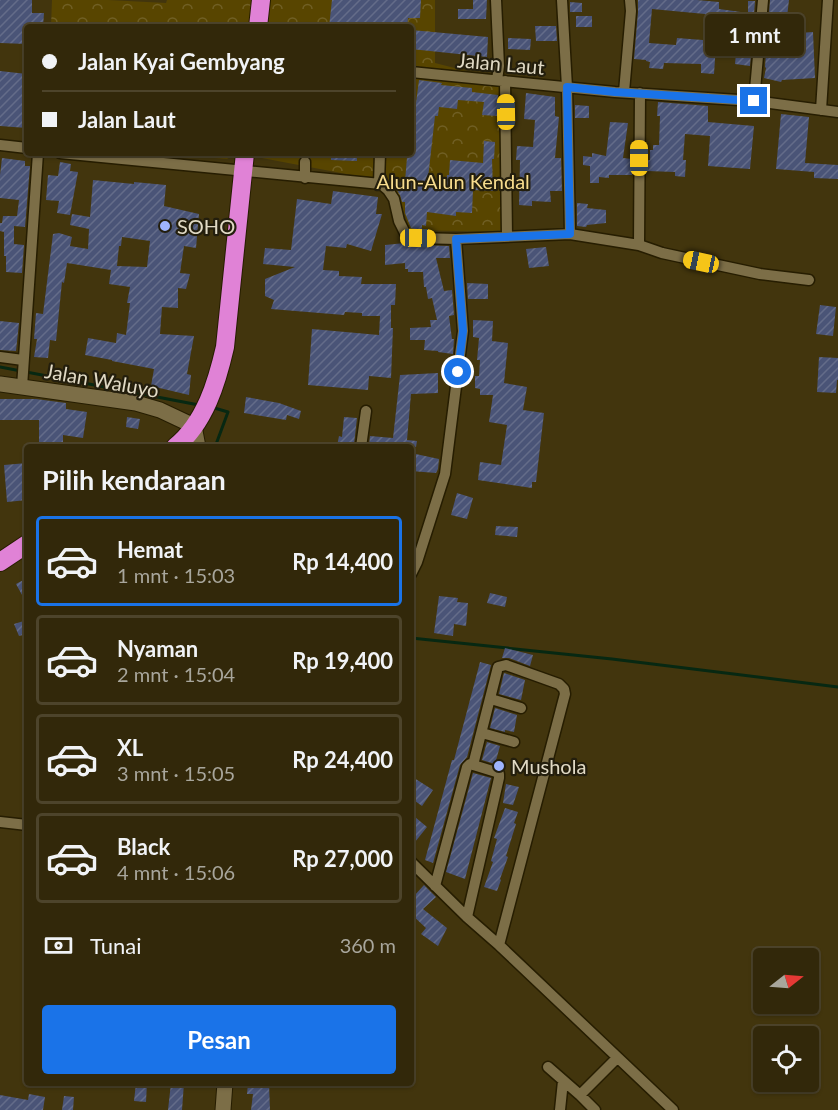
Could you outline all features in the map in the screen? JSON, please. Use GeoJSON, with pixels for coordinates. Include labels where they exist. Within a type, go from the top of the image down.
{"type":"FeatureCollection","features":[{"type":"Feature","properties":{"kind":"highway"},"geometry":{"type":"LineString","coordinates":[[258,24],[261,0]]}},
{"type":"Feature","properties":{"kind":"highway"},"geometry":{"type":"LineString","coordinates":[[178,444],[188,435],[210,397],[225,347],[244,156]]}},
{"type":"Feature","properties":{"kind":"highway"},"geometry":{"type":"LineString","coordinates":[[0,562],[24,546]]}},
{"type":"Feature","properties":{"kind":"street"},"geometry":{"type":"LineString","coordinates":[[496,0],[507,237]]}},
{"type":"Feature","properties":{"kind":"street"},"geometry":{"type":"LineString","coordinates":[[562,0],[567,87],[570,234]]}},
{"type":"Feature","properties":{"kind":"street"},"geometry":{"type":"LineString","coordinates":[[624,92],[630,0]]}},
{"type":"Feature","properties":{"kind":"street"},"geometry":{"type":"LineString","coordinates":[[754,101],[764,0]]}},
{"type":"Feature","properties":{"kind":"street"},"geometry":{"type":"LineString","coordinates":[[821,110],[828,0]]}},
{"type":"Feature","properties":{"kind":"street","name":"Jalan Laut"},"geometry":{"type":"LineString","coordinates":[[414,72],[624,92],[754,101],[838,112]]}},
{"type":"Feature","properties":{"kind":"street"},"geometry":{"type":"LineString","coordinates":[[639,93],[639,245]]}},
{"type":"Feature","properties":{"kind":"street"},"geometry":{"type":"LineString","coordinates":[[0,145],[24,148]]}},
{"type":"Feature","properties":{"kind":"street"},"geometry":{"type":"LineString","coordinates":[[22,384],[38,156]]}},
{"type":"Feature","properties":{"kind":"street"},"geometry":{"type":"LineString","coordinates":[[90,156],[379,184],[388,190],[394,199],[399,221],[405,233],[418,238],[456,239],[570,234],[639,245],[662,253],[760,274],[809,280]]}},
{"type":"Feature","properties":{"kind":"street"},"geometry":{"type":"LineString","coordinates":[[379,184],[380,156]]}},
{"type":"Feature","properties":{"kind":"street"},"geometry":{"type":"LineString","coordinates":[[305,162],[305,178]]}},
{"type":"Feature","properties":{"kind":"street"},"geometry":{"type":"LineString","coordinates":[[414,568],[445,474],[463,331],[456,239]]}},
{"type":"Feature","properties":{"kind":"street"},"geometry":{"type":"LineString","coordinates":[[0,357],[23,362]]}},
{"type":"Feature","properties":{"kind":"street","name":"Jalan Waluyo"},"geometry":{"type":"LineString","coordinates":[[0,384],[22,384],[136,403],[197,421]]}},
{"type":"Feature","properties":{"kind":"street"},"geometry":{"type":"LineString","coordinates":[[361,444],[366,411]]}},
{"type":"Feature","properties":{"kind":"street"},"geometry":{"type":"LineString","coordinates":[[197,421],[198,444]]}},
{"type":"Feature","properties":{"kind":"street"},"geometry":{"type":"LineString","coordinates":[[473,765],[498,667],[506,665],[560,684],[565,694],[499,945]]}},
{"type":"Feature","properties":{"kind":"street"},"geometry":{"type":"LineString","coordinates":[[491,699],[521,708]]}},
{"type":"Feature","properties":{"kind":"street"},"geometry":{"type":"LineString","coordinates":[[482,733],[514,742]]}},
{"type":"Feature","properties":{"kind":"street"},"geometry":{"type":"LineString","coordinates":[[435,886],[467,767],[470,764],[496,772],[499,776],[467,917]]}},
{"type":"Feature","properties":{"kind":"street"},"geometry":{"type":"LineString","coordinates":[[0,822],[24,825]]}},
{"type":"Feature","properties":{"kind":"street"},"geometry":{"type":"LineString","coordinates":[[414,865],[672,1110]]}},
{"type":"Feature","properties":{"kind":"street"},"geometry":{"type":"LineString","coordinates":[[580,1095],[617,1058]]}},
{"type":"Feature","properties":{"kind":"street"},"geometry":{"type":"LineString","coordinates":[[548,1067],[595,1110]]}},
{"type":"Feature","properties":{"kind":"street"},"geometry":{"type":"LineString","coordinates":[[560,1110],[563,1081]]}},
{"type":"Feature","properties":{"kind":"street"},"geometry":{"type":"LineString","coordinates":[[223,1110],[225,1086]]}},
{"type":"Feature","properties":{"kind":"green space","name":"Alun-Alun Kendal"},"geometry":{"type":"Polygon","coordinates":[[[52,0],[166,3],[167,0],[435,0],[435,63],[505,81],[502,232],[410,230],[393,182],[251,156],[414,156],[414,24],[51,24],[52,0]]]}},
{"type":"Feature","properties":{"kind":"green space"},"geometry":{"type":"Polygon","coordinates":[[[191,156],[231,156],[227,159],[191,156]]]}},
{"type":"Feature","properties":{"kind":"building"},"geometry":{"type":"Polygon","coordinates":[[[0,0],[32,0],[32,13],[44,13],[43,24],[24,24],[24,44],[0,43],[0,0]]]}},
{"type":"Feature","properties":{"kind":"building"},"geometry":{"type":"Polygon","coordinates":[[[332,0],[421,0],[420,18],[408,18],[407,24],[329,24],[332,0]]]}},
{"type":"Feature","properties":{"kind":"building"},"geometry":{"type":"Polygon","coordinates":[[[473,0],[487,0],[486,19],[458,19],[458,9],[473,9],[473,0]]]}},
{"type":"Feature","properties":{"kind":"building"},"geometry":{"type":"Polygon","coordinates":[[[638,0],[719,2],[719,9],[748,13],[748,1],[755,1],[750,66],[735,64],[738,32],[717,30],[714,74],[701,73],[701,64],[664,63],[663,69],[649,68],[650,62],[634,59],[638,0]],[[652,9],[649,43],[676,45],[677,38],[703,40],[705,14],[652,9]]]}},
{"type":"Feature","properties":{"kind":"building"},"geometry":{"type":"Polygon","coordinates":[[[770,0],[789,0],[785,34],[813,32],[815,78],[782,80],[781,82],[764,78],[770,0]]]}},
{"type":"Feature","properties":{"kind":"building"},"geometry":{"type":"Polygon","coordinates":[[[570,2],[582,3],[582,12],[570,12],[570,2]]]}},
{"type":"Feature","properties":{"kind":"building"},"geometry":{"type":"Polygon","coordinates":[[[576,16],[592,16],[592,27],[576,27],[576,16]]]}},
{"type":"Feature","properties":{"kind":"building"},"geometry":{"type":"Polygon","coordinates":[[[535,26],[556,26],[557,41],[536,41],[535,26]]]}},
{"type":"Feature","properties":{"kind":"building"},"geometry":{"type":"Polygon","coordinates":[[[414,30],[488,37],[487,57],[414,49],[414,30]]]}},
{"type":"Feature","properties":{"kind":"building"},"geometry":{"type":"Polygon","coordinates":[[[508,38],[531,39],[530,50],[508,49],[508,38]]]}},
{"type":"Feature","properties":{"kind":"building"},"geometry":{"type":"Polygon","coordinates":[[[0,71],[24,74],[24,128],[0,126],[0,71]]]}},
{"type":"Feature","properties":{"kind":"building"},"geometry":{"type":"Polygon","coordinates":[[[419,80],[472,88],[472,92],[498,95],[497,116],[482,115],[484,102],[458,100],[457,109],[439,107],[438,116],[435,116],[427,187],[446,189],[450,160],[483,163],[484,141],[495,142],[494,159],[492,159],[493,191],[473,190],[472,213],[456,212],[456,216],[427,212],[426,226],[422,225],[422,231],[411,228],[405,213],[405,202],[402,202],[393,184],[393,182],[405,182],[407,157],[414,156],[414,103],[416,103],[419,80]]]}},
{"type":"Feature","properties":{"kind":"building"},"geometry":{"type":"Polygon","coordinates":[[[526,93],[555,97],[555,116],[559,117],[555,158],[561,158],[562,191],[550,191],[551,202],[532,201],[532,206],[519,205],[520,160],[516,160],[517,146],[533,147],[535,120],[524,119],[526,93]]]}},
{"type":"Feature","properties":{"kind":"building"},"geometry":{"type":"Polygon","coordinates":[[[658,102],[708,106],[708,122],[754,126],[750,169],[708,166],[710,136],[685,134],[683,160],[686,160],[685,177],[675,176],[675,172],[647,171],[650,150],[653,150],[653,145],[659,145],[658,102]]]}},
{"type":"Feature","properties":{"kind":"building"},"geometry":{"type":"Polygon","coordinates":[[[575,105],[589,106],[589,118],[575,118],[575,105]]]}},
{"type":"Feature","properties":{"kind":"building"},"geometry":{"type":"Polygon","coordinates":[[[781,114],[809,117],[805,163],[838,165],[838,179],[814,178],[814,172],[776,169],[781,114]]]}},
{"type":"Feature","properties":{"kind":"building"},"geometry":{"type":"Polygon","coordinates":[[[610,122],[628,123],[623,158],[632,159],[632,175],[609,175],[609,178],[599,177],[599,183],[590,183],[590,166],[583,165],[583,156],[592,157],[592,153],[606,156],[610,122]]]}},
{"type":"Feature","properties":{"kind":"building"},"geometry":{"type":"Polygon","coordinates":[[[331,156],[357,156],[357,161],[331,160],[331,156]]]}},
{"type":"Feature","properties":{"kind":"building"},"geometry":{"type":"Polygon","coordinates":[[[2,158],[25,161],[25,166],[30,166],[25,227],[14,226],[14,244],[24,245],[22,273],[6,272],[4,232],[0,231],[0,223],[2,223],[3,216],[17,216],[19,200],[0,198],[2,158]]]}},
{"type":"Feature","properties":{"kind":"building"},"geometry":{"type":"Polygon","coordinates":[[[60,162],[71,164],[70,171],[78,172],[70,215],[57,213],[59,201],[46,200],[48,175],[58,176],[60,162]]]}},
{"type":"Feature","properties":{"kind":"building"},"geometry":{"type":"Polygon","coordinates":[[[93,180],[166,185],[164,206],[199,214],[196,248],[184,246],[180,273],[190,274],[186,289],[178,288],[178,308],[162,307],[160,334],[194,336],[187,374],[191,375],[189,395],[151,386],[154,369],[85,355],[88,338],[116,343],[117,333],[126,335],[130,287],[109,284],[111,270],[67,263],[64,283],[62,282],[56,341],[50,340],[48,358],[34,357],[37,339],[34,339],[36,313],[43,314],[53,234],[59,233],[72,237],[70,246],[88,249],[89,229],[70,225],[72,214],[90,217],[93,180]],[[122,237],[117,266],[147,267],[150,241],[122,237]]]}},
{"type":"Feature","properties":{"kind":"building"},"geometry":{"type":"Polygon","coordinates":[[[333,191],[378,197],[376,214],[382,214],[371,251],[347,244],[346,248],[326,246],[323,270],[339,271],[339,276],[362,277],[361,284],[396,284],[395,305],[391,305],[391,328],[393,328],[391,378],[369,376],[368,390],[308,385],[312,329],[379,335],[380,316],[362,316],[362,313],[345,312],[344,315],[271,309],[274,300],[265,296],[265,279],[295,267],[263,264],[265,248],[291,250],[297,199],[331,204],[333,191]]]}},
{"type":"Feature","properties":{"kind":"building"},"geometry":{"type":"Polygon","coordinates":[[[577,203],[588,204],[587,208],[606,210],[606,223],[586,227],[577,226],[577,203]]]}},
{"type":"Feature","properties":{"kind":"building"},"geometry":{"type":"Polygon","coordinates":[[[405,242],[418,245],[449,246],[450,258],[436,258],[444,291],[452,290],[454,315],[449,316],[452,339],[454,339],[453,354],[424,350],[425,340],[410,340],[410,328],[431,327],[430,320],[437,320],[432,298],[428,299],[426,287],[424,287],[423,272],[408,272],[408,269],[405,269],[405,263],[385,265],[385,245],[405,242]]]}},
{"type":"Feature","properties":{"kind":"building"},"geometry":{"type":"Polygon","coordinates":[[[546,247],[549,266],[529,268],[526,249],[546,247]]]}},
{"type":"Feature","properties":{"kind":"building"},"geometry":{"type":"Polygon","coordinates":[[[467,283],[488,284],[488,299],[468,299],[467,283]]]}},
{"type":"Feature","properties":{"kind":"building"},"geometry":{"type":"Polygon","coordinates":[[[820,305],[836,307],[833,336],[816,334],[820,305]]]}},
{"type":"Feature","properties":{"kind":"building"},"geometry":{"type":"Polygon","coordinates":[[[473,320],[493,321],[492,341],[508,343],[504,383],[527,387],[523,410],[544,413],[536,482],[532,482],[532,488],[478,480],[480,462],[501,465],[507,425],[489,422],[493,395],[480,395],[480,389],[475,388],[475,376],[479,376],[480,360],[477,360],[479,338],[473,337],[473,320]]]}},
{"type":"Feature","properties":{"kind":"building"},"geometry":{"type":"Polygon","coordinates":[[[0,321],[19,323],[16,351],[0,350],[0,321]]]}},
{"type":"Feature","properties":{"kind":"building"},"geometry":{"type":"Polygon","coordinates":[[[819,357],[838,358],[836,393],[817,392],[819,357]]]}},
{"type":"Feature","properties":{"kind":"building"},"geometry":{"type":"Polygon","coordinates":[[[438,373],[438,393],[411,394],[407,440],[417,441],[416,447],[414,444],[369,444],[370,436],[393,438],[400,375],[438,373]]]}},
{"type":"Feature","properties":{"kind":"building"},"geometry":{"type":"Polygon","coordinates":[[[246,397],[279,403],[301,411],[299,419],[287,415],[286,420],[244,413],[246,397]]]}},
{"type":"Feature","properties":{"kind":"building"},"geometry":{"type":"Polygon","coordinates":[[[0,399],[36,399],[66,403],[66,409],[87,412],[83,438],[63,435],[63,444],[39,444],[39,420],[0,420],[0,399]]]}},
{"type":"Feature","properties":{"kind":"building"},"geometry":{"type":"Polygon","coordinates":[[[127,417],[140,419],[138,429],[126,427],[127,417]]]}},
{"type":"Feature","properties":{"kind":"building"},"geometry":{"type":"Polygon","coordinates":[[[344,417],[357,418],[354,444],[337,444],[339,436],[342,437],[344,417]]]}},
{"type":"Feature","properties":{"kind":"building"},"geometry":{"type":"Polygon","coordinates":[[[414,454],[439,459],[436,473],[414,471],[414,454]]]}},
{"type":"Feature","properties":{"kind":"building"},"geometry":{"type":"Polygon","coordinates":[[[24,463],[24,500],[7,502],[4,465],[24,463]]]}},
{"type":"Feature","properties":{"kind":"building"},"geometry":{"type":"Polygon","coordinates":[[[457,493],[473,498],[467,519],[451,515],[457,493]]]}},
{"type":"Feature","properties":{"kind":"building"},"geometry":{"type":"Polygon","coordinates":[[[496,526],[518,527],[517,537],[495,535],[496,526]]]}},
{"type":"Feature","properties":{"kind":"building"},"geometry":{"type":"Polygon","coordinates":[[[24,580],[24,599],[16,584],[24,580]]]}},
{"type":"Feature","properties":{"kind":"building"},"geometry":{"type":"Polygon","coordinates":[[[490,593],[507,597],[505,607],[487,603],[490,593]]]}},
{"type":"Feature","properties":{"kind":"building"},"geometry":{"type":"Polygon","coordinates":[[[439,596],[458,598],[457,602],[468,603],[466,626],[454,624],[453,636],[434,633],[439,596]]]}},
{"type":"Feature","properties":{"kind":"building"},"geometry":{"type":"Polygon","coordinates":[[[24,621],[24,635],[19,636],[14,624],[24,621]]]}},
{"type":"Feature","properties":{"kind":"building"},"geometry":{"type":"Polygon","coordinates":[[[505,648],[533,655],[530,666],[509,658],[502,658],[505,648]]]}},
{"type":"Feature","properties":{"kind":"building"},"geometry":{"type":"Polygon","coordinates":[[[480,662],[491,665],[467,757],[460,765],[433,863],[425,860],[480,662]]]}},
{"type":"Feature","properties":{"kind":"building"},"geometry":{"type":"Polygon","coordinates":[[[504,673],[525,680],[521,700],[499,694],[504,673]]]}},
{"type":"Feature","properties":{"kind":"building"},"geometry":{"type":"Polygon","coordinates":[[[495,708],[517,715],[514,732],[490,728],[495,708]]]}},
{"type":"Feature","properties":{"kind":"building"},"geometry":{"type":"Polygon","coordinates":[[[487,742],[500,746],[495,764],[482,760],[487,742]]]}},
{"type":"Feature","properties":{"kind":"building"},"geometry":{"type":"Polygon","coordinates":[[[473,773],[491,778],[465,879],[446,872],[473,773]]]}},
{"type":"Feature","properties":{"kind":"building"},"geometry":{"type":"Polygon","coordinates":[[[414,778],[433,790],[422,806],[414,800],[414,778]]]}},
{"type":"Feature","properties":{"kind":"building"},"geometry":{"type":"Polygon","coordinates":[[[506,784],[519,787],[513,805],[503,803],[506,784]]]}},
{"type":"Feature","properties":{"kind":"building"},"geometry":{"type":"Polygon","coordinates":[[[505,808],[518,812],[506,856],[508,857],[497,891],[484,887],[493,862],[491,861],[497,839],[494,838],[505,808]]]}},
{"type":"Feature","properties":{"kind":"building"},"geometry":{"type":"Polygon","coordinates":[[[414,818],[427,827],[414,843],[414,818]]]}},
{"type":"Feature","properties":{"kind":"building"},"geometry":{"type":"Polygon","coordinates":[[[424,885],[436,897],[423,909],[447,928],[438,946],[421,934],[426,928],[414,917],[416,898],[414,896],[424,885]]]}},
{"type":"Feature","properties":{"kind":"building"},"geometry":{"type":"Polygon","coordinates":[[[136,1086],[147,1086],[146,1102],[134,1101],[136,1086]]]}},
{"type":"Feature","properties":{"kind":"building"},"geometry":{"type":"Polygon","coordinates":[[[171,1086],[184,1086],[182,1110],[168,1110],[171,1086]]]}},
{"type":"Feature","properties":{"kind":"building"},"geometry":{"type":"Polygon","coordinates":[[[248,1086],[269,1086],[270,1110],[251,1110],[253,1094],[247,1094],[248,1086]]]}},
{"type":"Feature","properties":{"kind":"building"},"geometry":{"type":"Polygon","coordinates":[[[29,1094],[45,1097],[43,1110],[0,1110],[0,1095],[28,1100],[29,1094]]]}},
{"type":"Feature","properties":{"kind":"building"},"geometry":{"type":"Polygon","coordinates":[[[64,1096],[74,1097],[73,1110],[62,1110],[64,1096]]]}},
{"type":"Feature","properties":{"kind":"waterway"},"geometry":{"type":"LineString","coordinates":[[0,367],[199,405]]}},
{"type":"Feature","properties":{"kind":"waterway"},"geometry":{"type":"LineString","coordinates":[[211,407],[228,412],[216,444]]}},
{"type":"Feature","properties":{"kind":"waterway"},"geometry":{"type":"LineString","coordinates":[[414,638],[612,659],[838,687]]}},
{"type":"Feature","properties":{"kind":"place","name":"SOHO"},"geometry":{"type":"Point","coordinates":[165,226]}},
{"type":"Feature","properties":{"kind":"place","name":"Mushola"},"geometry":{"type":"Point","coordinates":[499,766]}},
{"type":"Feature","properties":{"kind":"route"},"geometry":{"type":"LineString","coordinates":[[458,372],[463,331],[456,239],[570,234],[567,87],[754,101]]}}]}
